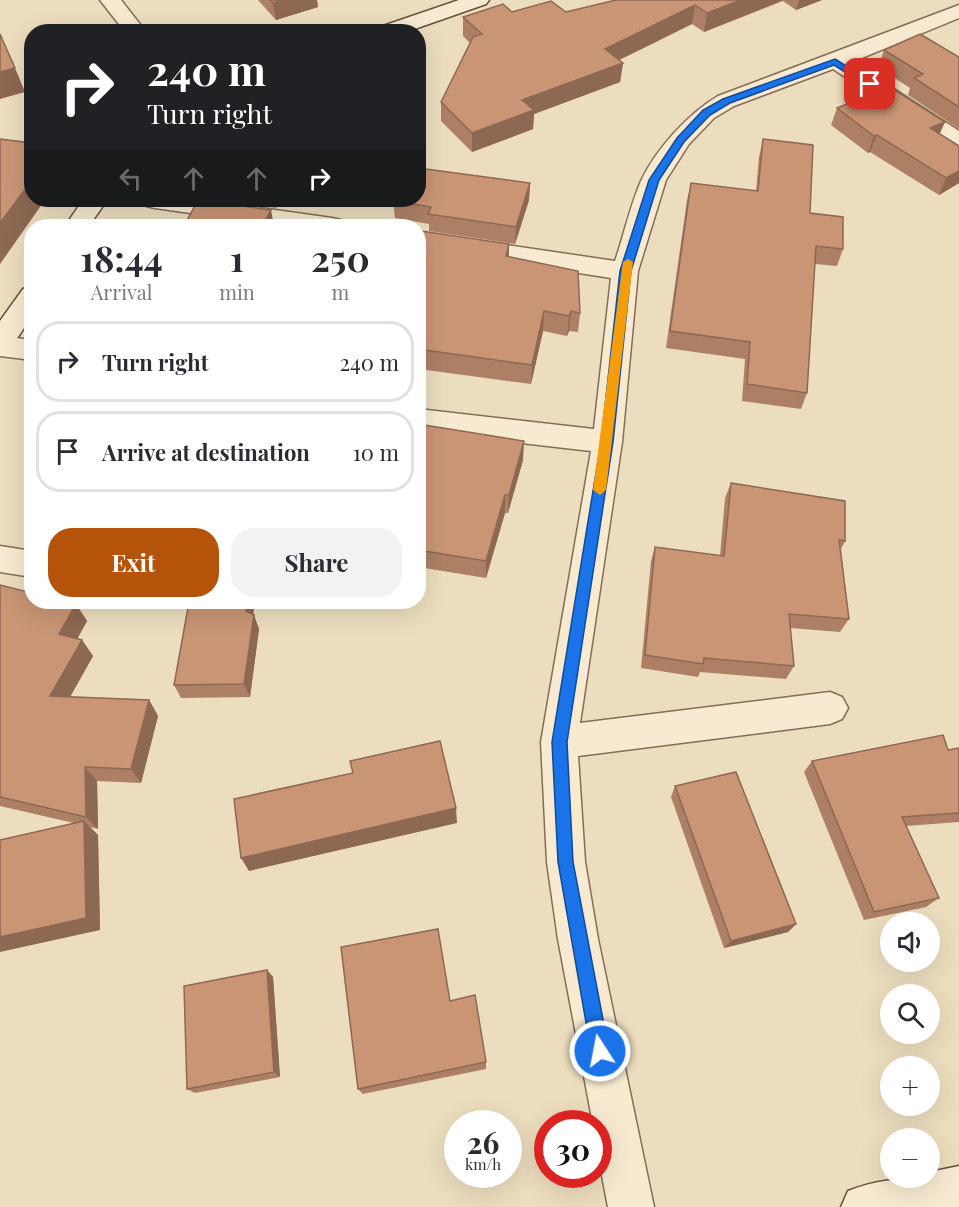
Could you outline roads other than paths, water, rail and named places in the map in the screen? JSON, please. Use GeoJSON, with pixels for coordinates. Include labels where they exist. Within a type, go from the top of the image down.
{"type":"FeatureCollection","features":[{"type":"Feature","properties":{"kind":"street"},"geometry":{"type":"LineString","coordinates":[[110,0],[130,24]]}},
{"type":"Feature","properties":{"kind":"street"},"geometry":{"type":"LineString","coordinates":[[408,24],[479,0]]}},
{"type":"Feature","properties":{"kind":"street"},"geometry":{"type":"LineString","coordinates":[[631,1207],[578,939],[566,862],[559,742],[607,442],[625,271],[654,180],[680,140],[706,112],[726,101],[835,61],[959,11]]}},
{"type":"Feature","properties":{"kind":"street"},"geometry":{"type":"LineString","coordinates":[[835,61],[959,141]]}},
{"type":"Feature","properties":{"kind":"street"},"geometry":{"type":"LineString","coordinates":[[203,207],[285,219]]}},
{"type":"Feature","properties":{"kind":"street"},"geometry":{"type":"LineString","coordinates":[[426,241],[625,271]]}},
{"type":"Feature","properties":{"kind":"street"},"geometry":{"type":"LineString","coordinates":[[24,307],[0,344],[24,348]]}},
{"type":"Feature","properties":{"kind":"street"},"geometry":{"type":"LineString","coordinates":[[426,421],[607,442]]}},
{"type":"Feature","properties":{"kind":"street"},"geometry":{"type":"LineString","coordinates":[[0,560],[24,563]]}},
{"type":"Feature","properties":{"kind":"street"},"geometry":{"type":"LineString","coordinates":[[559,742],[830,708]]}},
{"type":"Feature","properties":{"kind":"street"},"geometry":{"type":"LineString","coordinates":[[864,1207],[959,1189]]}}]}
